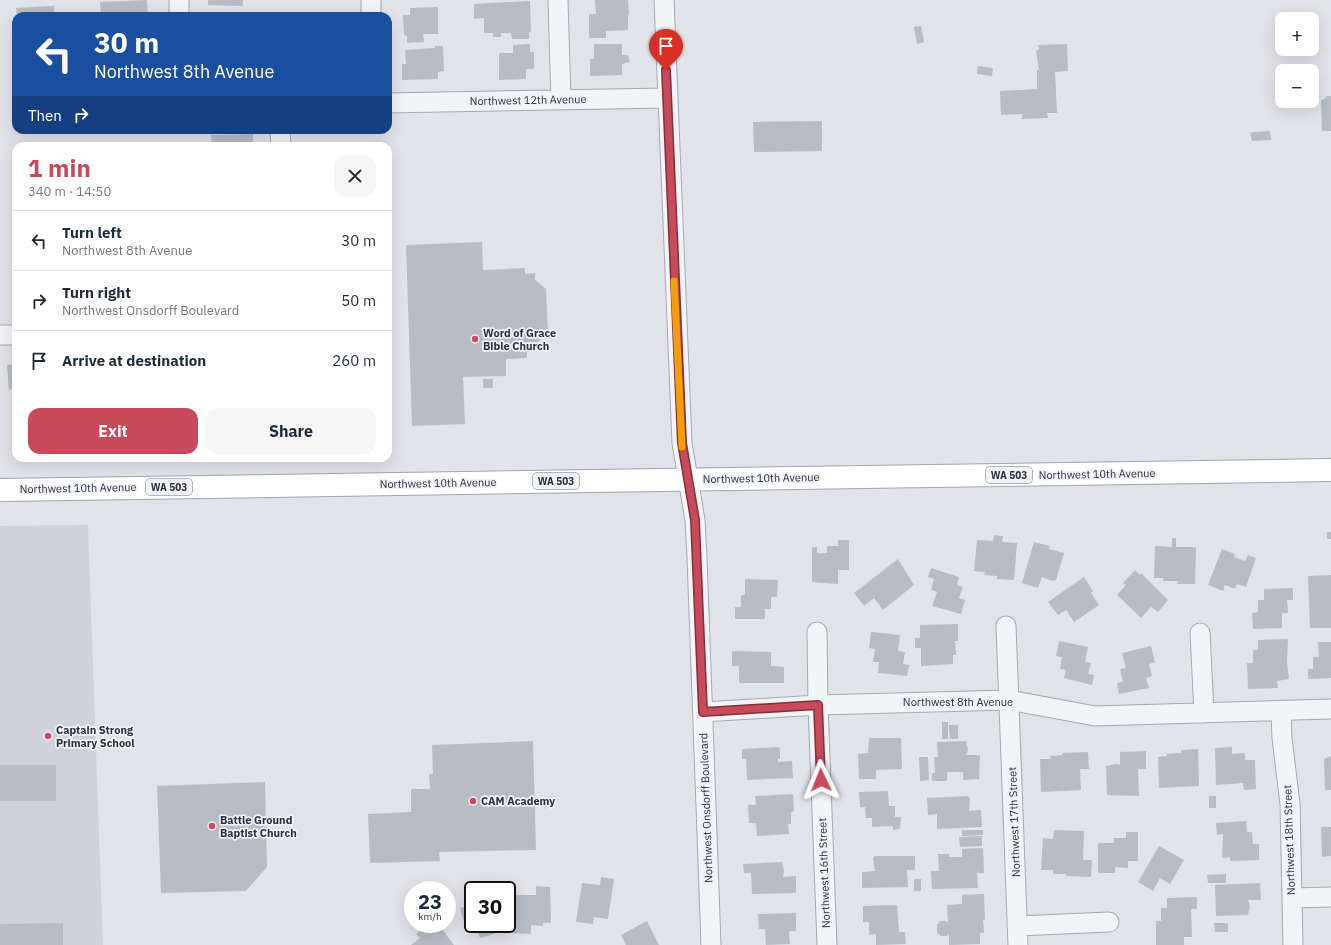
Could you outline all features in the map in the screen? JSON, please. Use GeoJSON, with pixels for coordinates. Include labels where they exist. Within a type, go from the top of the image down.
{"type":"FeatureCollection","features":[{"type":"Feature","properties":{"kind":"main road","name":"Northwest 10th Avenue"},"geometry":{"type":"LineString","coordinates":[[0,490],[1331,470]]}},
{"type":"Feature","properties":{"kind":"street"},"geometry":{"type":"LineString","coordinates":[[179,0],[179,12]]}},
{"type":"Feature","properties":{"kind":"street"},"geometry":{"type":"LineString","coordinates":[[370,0],[371,12]]}},
{"type":"Feature","properties":{"kind":"street"},"geometry":{"type":"LineString","coordinates":[[558,0],[561,100]]}},
{"type":"Feature","properties":{"kind":"street","name":"Northwest Onsdorff Boulevard"},"geometry":{"type":"LineString","coordinates":[[664,0],[682,443],[695,527],[711,945]]}},
{"type":"Feature","properties":{"kind":"street","name":"Northwest 12th Avenue"},"geometry":{"type":"LineString","coordinates":[[392,103],[667,98]]}},
{"type":"Feature","properties":{"kind":"street"},"geometry":{"type":"LineString","coordinates":[[0,332],[0,335],[12,335]]}},
{"type":"Feature","properties":{"kind":"street","name":"Northwest 17th Street"},"geometry":{"type":"LineString","coordinates":[[1006,626],[1018,945]]}},
{"type":"Feature","properties":{"kind":"street","name":"Northwest 16th Street"},"geometry":{"type":"LineString","coordinates":[[817,632],[818,705],[827,945]]}},
{"type":"Feature","properties":{"kind":"street"},"geometry":{"type":"LineString","coordinates":[[1200,633],[1204,713]]}},
{"type":"Feature","properties":{"kind":"street","name":"Northwest 8th Avenue"},"geometry":{"type":"LineString","coordinates":[[703,712],[818,705],[1009,700],[1095,716],[1281,712],[1331,709]]}},
{"type":"Feature","properties":{"kind":"street","name":"Northwest 18th Street"},"geometry":{"type":"LineString","coordinates":[[1281,712],[1282,738],[1290,804],[1293,945]]}},
{"type":"Feature","properties":{"kind":"street"},"geometry":{"type":"LineString","coordinates":[[1292,898],[1331,897]]}},
{"type":"Feature","properties":{"kind":"street"},"geometry":{"type":"LineString","coordinates":[[1017,926],[1108,922]]}},
{"type":"Feature","properties":{"kind":"shaded area","name":"Captain Strong Primary School"},"geometry":{"type":"Polygon","coordinates":[[[88,525],[103,945],[0,945],[0,526],[88,525]]]}},
{"type":"Feature","properties":{"kind":"building"},"geometry":{"type":"Polygon","coordinates":[[[147,0],[148,12],[101,12],[100,2],[147,0]]]}},
{"type":"Feature","properties":{"kind":"building"},"geometry":{"type":"Polygon","coordinates":[[[208,0],[243,0],[243,6],[208,5],[208,0]]]}},
{"type":"Feature","properties":{"kind":"building"},"geometry":{"type":"Polygon","coordinates":[[[595,0],[628,0],[628,30],[606,31],[606,38],[589,38],[589,14],[596,14],[595,0]]]}},
{"type":"Feature","properties":{"kind":"building"},"geometry":{"type":"Polygon","coordinates":[[[530,1],[531,32],[529,32],[529,39],[512,39],[511,33],[501,33],[501,37],[493,37],[493,33],[484,33],[484,18],[474,19],[474,4],[530,1]]]}},
{"type":"Feature","properties":{"kind":"building"},"geometry":{"type":"Polygon","coordinates":[[[54,6],[54,12],[16,12],[16,8],[54,6]]]}},
{"type":"Feature","properties":{"kind":"building"},"geometry":{"type":"Polygon","coordinates":[[[438,7],[438,34],[423,34],[424,42],[407,43],[407,36],[404,35],[403,15],[410,15],[410,8],[438,7]]]}},
{"type":"Feature","properties":{"kind":"building"},"geometry":{"type":"Polygon","coordinates":[[[921,26],[924,42],[917,44],[914,27],[921,26]]]}},
{"type":"Feature","properties":{"kind":"building"},"geometry":{"type":"Polygon","coordinates":[[[530,44],[530,52],[534,52],[534,69],[526,69],[526,79],[499,80],[499,53],[513,53],[513,45],[530,44]]]}},
{"type":"Feature","properties":{"kind":"building"},"geometry":{"type":"Polygon","coordinates":[[[594,44],[622,44],[622,55],[628,55],[630,62],[622,64],[622,75],[590,76],[590,59],[594,59],[594,44]]]}},
{"type":"Feature","properties":{"kind":"building"},"geometry":{"type":"Polygon","coordinates":[[[1067,44],[1068,71],[1055,72],[1057,113],[1047,113],[1048,118],[1022,119],[1022,114],[1001,115],[1000,91],[1037,89],[1037,70],[1039,70],[1036,51],[1039,49],[1038,45],[1067,44]]]}},
{"type":"Feature","properties":{"kind":"building"},"geometry":{"type":"Polygon","coordinates":[[[435,46],[443,46],[444,71],[438,72],[438,79],[402,80],[402,64],[406,64],[405,50],[435,48],[435,46]]]}},
{"type":"Feature","properties":{"kind":"building"},"geometry":{"type":"Polygon","coordinates":[[[978,66],[993,68],[992,76],[977,74],[978,66]]]}},
{"type":"Feature","properties":{"kind":"building"},"geometry":{"type":"Polygon","coordinates":[[[1327,96],[1331,96],[1331,131],[1322,131],[1321,100],[1325,99],[1327,96]]]}},
{"type":"Feature","properties":{"kind":"building"},"geometry":{"type":"Polygon","coordinates":[[[822,121],[822,151],[754,152],[753,122],[822,121]]]}},
{"type":"Feature","properties":{"kind":"building"},"geometry":{"type":"Polygon","coordinates":[[[1270,131],[1271,140],[1252,141],[1250,133],[1270,131]]]}},
{"type":"Feature","properties":{"kind":"building"},"geometry":{"type":"Polygon","coordinates":[[[253,134],[253,142],[212,142],[211,135],[253,134]]]}},
{"type":"Feature","properties":{"kind":"building","name":"Word of Grace Bible Church"},"geometry":{"type":"Polygon","coordinates":[[[482,242],[483,270],[525,268],[525,274],[535,273],[535,280],[546,289],[548,332],[535,345],[535,351],[527,352],[527,358],[506,359],[506,376],[463,377],[465,424],[412,426],[406,245],[482,242]]]}},
{"type":"Feature","properties":{"kind":"building"},"geometry":{"type":"Polygon","coordinates":[[[12,364],[12,389],[9,390],[7,365],[12,364]]]}},
{"type":"Feature","properties":{"kind":"building"},"geometry":{"type":"Polygon","coordinates":[[[483,379],[493,379],[493,388],[483,388],[483,379]]]}},
{"type":"Feature","properties":{"kind":"building"},"geometry":{"type":"Polygon","coordinates":[[[1327,532],[1331,532],[1331,539],[1327,539],[1327,532]]]}},
{"type":"Feature","properties":{"kind":"building"},"geometry":{"type":"Polygon","coordinates":[[[994,535],[1003,536],[1002,542],[1017,543],[1014,580],[997,579],[997,576],[984,575],[985,572],[974,571],[977,540],[993,541],[994,535]]]}},
{"type":"Feature","properties":{"kind":"building"},"geometry":{"type":"Polygon","coordinates":[[[1172,538],[1176,538],[1176,547],[1196,547],[1195,584],[1177,584],[1178,581],[1163,581],[1163,578],[1154,578],[1155,546],[1172,547],[1172,538]]]}},
{"type":"Feature","properties":{"kind":"building"},"geometry":{"type":"Polygon","coordinates":[[[838,540],[849,540],[849,570],[838,570],[838,584],[812,582],[812,547],[817,547],[817,553],[827,553],[827,546],[838,546],[838,540]]]}},
{"type":"Feature","properties":{"kind":"building"},"geometry":{"type":"Polygon","coordinates":[[[1034,542],[1050,546],[1049,549],[1064,553],[1056,580],[1052,581],[1042,577],[1038,588],[1022,583],[1034,542]]]}},
{"type":"Feature","properties":{"kind":"building"},"geometry":{"type":"Polygon","coordinates":[[[1222,549],[1235,554],[1234,557],[1245,561],[1248,555],[1256,558],[1246,587],[1237,584],[1235,589],[1225,585],[1223,591],[1208,585],[1222,549]]]}},
{"type":"Feature","properties":{"kind":"building"},"geometry":{"type":"Polygon","coordinates":[[[898,559],[914,585],[883,610],[874,598],[864,606],[854,593],[898,559]]]}},
{"type":"Feature","properties":{"kind":"building"},"geometry":{"type":"Polygon","coordinates":[[[931,568],[959,577],[957,585],[963,587],[959,598],[965,600],[961,614],[932,606],[937,592],[931,590],[934,579],[928,577],[931,568]]]}},
{"type":"Feature","properties":{"kind":"building"},"geometry":{"type":"Polygon","coordinates":[[[1135,570],[1140,575],[1141,573],[1168,600],[1158,612],[1151,607],[1141,618],[1117,595],[1126,585],[1123,583],[1135,570]]]}},
{"type":"Feature","properties":{"kind":"building"},"geometry":{"type":"Polygon","coordinates":[[[1331,575],[1331,628],[1310,628],[1308,576],[1331,575]]]}},
{"type":"Feature","properties":{"kind":"building"},"geometry":{"type":"Polygon","coordinates":[[[1084,577],[1093,591],[1091,593],[1099,605],[1074,622],[1066,610],[1058,615],[1048,602],[1084,577]]]}},
{"type":"Feature","properties":{"kind":"building"},"geometry":{"type":"Polygon","coordinates":[[[745,579],[778,580],[777,597],[771,597],[771,609],[765,609],[765,619],[735,619],[735,607],[741,607],[741,595],[745,595],[745,579]]]}},
{"type":"Feature","properties":{"kind":"building"},"geometry":{"type":"Polygon","coordinates":[[[1293,588],[1293,600],[1287,600],[1288,613],[1282,613],[1282,628],[1253,629],[1252,613],[1258,612],[1258,600],[1264,600],[1264,589],[1293,588]]]}},
{"type":"Feature","properties":{"kind":"building"},"geometry":{"type":"Polygon","coordinates":[[[958,624],[958,641],[955,641],[956,655],[953,655],[953,664],[921,666],[921,648],[915,648],[915,638],[920,638],[920,625],[958,624]]]}},
{"type":"Feature","properties":{"kind":"building"},"geometry":{"type":"Polygon","coordinates":[[[871,632],[900,635],[898,651],[905,652],[903,664],[909,665],[907,676],[878,673],[879,662],[873,662],[875,649],[869,648],[871,632]]]}},
{"type":"Feature","properties":{"kind":"building"},"geometry":{"type":"Polygon","coordinates":[[[1288,639],[1287,662],[1289,679],[1277,681],[1278,688],[1248,689],[1247,663],[1253,663],[1253,650],[1258,650],[1258,640],[1288,639]]]}},
{"type":"Feature","properties":{"kind":"building"},"geometry":{"type":"Polygon","coordinates":[[[1059,641],[1088,647],[1085,662],[1091,663],[1088,674],[1094,675],[1092,685],[1064,678],[1066,670],[1060,669],[1062,657],[1056,656],[1059,641]]]}},
{"type":"Feature","properties":{"kind":"building"},"geometry":{"type":"Polygon","coordinates":[[[1318,642],[1331,642],[1331,678],[1308,679],[1308,669],[1313,669],[1313,657],[1319,657],[1318,642]]]}},
{"type":"Feature","properties":{"kind":"building"},"geometry":{"type":"Polygon","coordinates":[[[1151,646],[1155,662],[1149,664],[1152,676],[1146,678],[1149,688],[1119,694],[1117,683],[1123,682],[1120,669],[1126,668],[1122,653],[1151,646]]]}},
{"type":"Feature","properties":{"kind":"building"},"geometry":{"type":"Polygon","coordinates":[[[732,651],[771,652],[771,666],[784,667],[784,683],[739,683],[739,666],[732,666],[732,651]]]}},
{"type":"Feature","properties":{"kind":"building"},"geometry":{"type":"Polygon","coordinates":[[[942,722],[948,722],[948,739],[942,739],[942,722]]]}},
{"type":"Feature","properties":{"kind":"building"},"geometry":{"type":"Polygon","coordinates":[[[949,725],[958,725],[958,739],[950,739],[949,725]]]}},
{"type":"Feature","properties":{"kind":"building"},"geometry":{"type":"Polygon","coordinates":[[[869,738],[901,738],[902,769],[876,770],[876,779],[859,779],[858,754],[869,753],[869,738]]]}},
{"type":"Feature","properties":{"kind":"building","name":"CAM Academy"},"geometry":{"type":"Polygon","coordinates":[[[533,741],[536,850],[439,852],[440,861],[370,863],[368,814],[411,812],[411,789],[430,789],[429,774],[433,774],[432,745],[533,741]]]}},
{"type":"Feature","properties":{"kind":"building"},"geometry":{"type":"Polygon","coordinates":[[[966,741],[968,750],[966,755],[980,755],[979,779],[963,780],[963,772],[947,772],[947,781],[932,781],[932,773],[935,773],[934,757],[938,757],[937,742],[966,741]]]}},
{"type":"Feature","properties":{"kind":"building"},"geometry":{"type":"Polygon","coordinates":[[[1232,747],[1232,754],[1245,753],[1245,760],[1255,760],[1256,789],[1244,790],[1243,783],[1216,785],[1215,748],[1232,747]]]}},
{"type":"Feature","properties":{"kind":"building"},"geometry":{"type":"Polygon","coordinates":[[[780,748],[780,759],[778,759],[778,762],[792,761],[793,778],[747,780],[746,759],[742,759],[742,749],[780,748]]]}},
{"type":"Feature","properties":{"kind":"building"},"geometry":{"type":"Polygon","coordinates":[[[1198,749],[1199,786],[1159,788],[1158,757],[1167,756],[1167,754],[1181,753],[1181,750],[1198,749]]]}},
{"type":"Feature","properties":{"kind":"building"},"geometry":{"type":"Polygon","coordinates":[[[1146,751],[1146,769],[1138,769],[1139,796],[1107,795],[1106,766],[1116,764],[1120,765],[1120,752],[1146,751]]]}},
{"type":"Feature","properties":{"kind":"building"},"geometry":{"type":"Polygon","coordinates":[[[1088,752],[1089,769],[1080,769],[1081,790],[1041,792],[1040,759],[1051,759],[1050,756],[1063,755],[1062,753],[1088,752]]]}},
{"type":"Feature","properties":{"kind":"building"},"geometry":{"type":"Polygon","coordinates":[[[1331,756],[1331,790],[1325,790],[1324,759],[1331,756]]]}},
{"type":"Feature","properties":{"kind":"building"},"geometry":{"type":"Polygon","coordinates":[[[919,757],[928,757],[929,780],[920,781],[919,757]]]}},
{"type":"Feature","properties":{"kind":"building"},"geometry":{"type":"Polygon","coordinates":[[[0,765],[56,765],[56,801],[0,801],[0,765]]]}},
{"type":"Feature","properties":{"kind":"building","name":"Battle Ground Baptist Church"},"geometry":{"type":"Polygon","coordinates":[[[265,782],[267,867],[246,891],[161,893],[157,786],[265,782]]]}},
{"type":"Feature","properties":{"kind":"building"},"geometry":{"type":"Polygon","coordinates":[[[888,791],[889,806],[895,806],[895,817],[901,817],[900,829],[893,830],[893,826],[872,827],[872,818],[866,818],[865,807],[860,807],[859,792],[888,791]]]}},
{"type":"Feature","properties":{"kind":"building"},"geometry":{"type":"Polygon","coordinates":[[[793,794],[794,811],[791,812],[791,824],[788,824],[789,834],[757,836],[756,823],[749,823],[748,805],[756,805],[755,796],[793,794]]]}},
{"type":"Feature","properties":{"kind":"building"},"geometry":{"type":"Polygon","coordinates":[[[968,796],[970,798],[969,811],[981,810],[982,827],[937,829],[937,814],[928,815],[927,798],[968,796]]]}},
{"type":"Feature","properties":{"kind":"building"},"geometry":{"type":"Polygon","coordinates":[[[1209,796],[1216,796],[1216,808],[1209,808],[1209,796]]]}},
{"type":"Feature","properties":{"kind":"building"},"geometry":{"type":"Polygon","coordinates":[[[1246,821],[1247,832],[1252,832],[1253,844],[1259,844],[1259,860],[1230,861],[1230,857],[1222,858],[1223,834],[1217,835],[1216,823],[1246,821]]]}},
{"type":"Feature","properties":{"kind":"building"},"geometry":{"type":"Polygon","coordinates":[[[1321,827],[1331,827],[1331,856],[1322,857],[1321,827]]]}},
{"type":"Feature","properties":{"kind":"building"},"geometry":{"type":"Polygon","coordinates":[[[962,830],[983,830],[983,835],[962,836],[962,830]]]}},
{"type":"Feature","properties":{"kind":"building"},"geometry":{"type":"Polygon","coordinates":[[[1054,830],[1084,831],[1083,860],[1092,860],[1091,877],[1066,876],[1066,874],[1053,874],[1053,870],[1041,870],[1043,838],[1053,839],[1054,830]]]}},
{"type":"Feature","properties":{"kind":"building"},"geometry":{"type":"Polygon","coordinates":[[[1126,832],[1138,832],[1138,861],[1128,861],[1128,868],[1115,867],[1115,873],[1098,873],[1098,843],[1114,843],[1114,838],[1126,838],[1126,832]]]}},
{"type":"Feature","properties":{"kind":"building"},"geometry":{"type":"Polygon","coordinates":[[[982,836],[982,846],[960,847],[959,837],[982,836]]]}},
{"type":"Feature","properties":{"kind":"building"},"geometry":{"type":"Polygon","coordinates":[[[1159,846],[1184,860],[1170,884],[1160,878],[1153,891],[1138,882],[1159,846]]]}},
{"type":"Feature","properties":{"kind":"building"},"geometry":{"type":"Polygon","coordinates":[[[983,848],[984,873],[977,873],[978,888],[932,889],[931,871],[939,871],[938,854],[949,854],[949,857],[962,857],[962,849],[983,848]]]}},
{"type":"Feature","properties":{"kind":"building"},"geometry":{"type":"Polygon","coordinates":[[[875,856],[915,856],[915,870],[907,870],[908,887],[862,888],[862,872],[875,871],[873,858],[875,856]]]}},
{"type":"Feature","properties":{"kind":"building"},"geometry":{"type":"Polygon","coordinates":[[[782,862],[784,871],[783,877],[796,876],[796,893],[752,894],[751,873],[744,873],[743,864],[782,862]]]}},
{"type":"Feature","properties":{"kind":"building"},"geometry":{"type":"Polygon","coordinates":[[[1226,874],[1226,883],[1208,883],[1207,875],[1226,874]]]}},
{"type":"Feature","properties":{"kind":"building"},"geometry":{"type":"Polygon","coordinates":[[[601,877],[614,879],[608,919],[594,917],[593,924],[576,922],[582,883],[600,885],[601,877]]]}},
{"type":"Feature","properties":{"kind":"building"},"geometry":{"type":"Polygon","coordinates":[[[914,879],[921,879],[921,891],[914,891],[914,879]]]}},
{"type":"Feature","properties":{"kind":"building"},"geometry":{"type":"Polygon","coordinates":[[[1260,883],[1261,900],[1248,900],[1250,906],[1248,915],[1216,916],[1215,885],[1260,883]]]}},
{"type":"Feature","properties":{"kind":"building"},"geometry":{"type":"Polygon","coordinates":[[[536,886],[550,887],[551,923],[543,923],[543,926],[531,925],[531,934],[512,933],[516,933],[516,895],[536,895],[536,886]]]}},
{"type":"Feature","properties":{"kind":"building"},"geometry":{"type":"Polygon","coordinates":[[[984,894],[984,933],[980,933],[980,944],[949,945],[949,933],[947,936],[941,936],[937,933],[937,925],[940,921],[946,921],[948,923],[947,905],[962,904],[962,895],[984,894]]]}},
{"type":"Feature","properties":{"kind":"building"},"geometry":{"type":"Polygon","coordinates":[[[1197,897],[1197,909],[1191,909],[1192,937],[1184,937],[1184,945],[1156,945],[1156,921],[1161,921],[1161,908],[1167,908],[1167,898],[1197,897]]]}},
{"type":"Feature","properties":{"kind":"building"},"geometry":{"type":"Polygon","coordinates":[[[897,905],[899,932],[905,932],[906,944],[876,945],[876,934],[869,935],[869,922],[863,922],[863,906],[897,905]]]}},
{"type":"Feature","properties":{"kind":"building"},"geometry":{"type":"Polygon","coordinates":[[[464,907],[464,922],[460,908],[464,907]]]}},
{"type":"Feature","properties":{"kind":"building"},"geometry":{"type":"Polygon","coordinates":[[[796,913],[796,931],[789,931],[790,944],[766,945],[765,929],[759,929],[758,914],[796,913]]]}},
{"type":"Feature","properties":{"kind":"building"},"geometry":{"type":"Polygon","coordinates":[[[647,921],[659,945],[626,945],[621,935],[647,921]]]}},
{"type":"Feature","properties":{"kind":"building"},"geometry":{"type":"Polygon","coordinates":[[[63,923],[63,945],[0,945],[0,924],[63,923]]]}},
{"type":"Feature","properties":{"kind":"building"},"geometry":{"type":"Polygon","coordinates":[[[1214,923],[1228,923],[1228,932],[1215,932],[1214,923]]]}},
{"type":"Feature","properties":{"kind":"building"},"geometry":{"type":"Polygon","coordinates":[[[445,933],[454,945],[411,945],[420,938],[416,934],[445,933]]]}},
{"type":"Feature","properties":{"kind":"building"},"geometry":{"type":"Polygon","coordinates":[[[478,933],[495,933],[495,934],[480,938],[478,933]]]}},
{"type":"Feature","properties":{"kind":"slow traffic"},"geometry":{"type":"LineString","coordinates":[[674,281],[682,447]]}},
{"type":"Feature","properties":{"kind":"place","name":"Word of Grace Bible Church"},"geometry":{"type":"Point","coordinates":[475,339]}},
{"type":"Feature","properties":{"kind":"place","name":"Captain Strong Primary School"},"geometry":{"type":"Point","coordinates":[48,736]}},
{"type":"Feature","properties":{"kind":"place","name":"CAM Academy"},"geometry":{"type":"Point","coordinates":[473,801]}},
{"type":"Feature","properties":{"kind":"place","name":"Battle Ground Baptist Church"},"geometry":{"type":"Point","coordinates":[212,826]}},
{"type":"Feature","properties":{"kind":"route"},"geometry":{"type":"LineString","coordinates":[[666,70],[677,356],[682,443],[695,520],[703,712],[818,705],[821,780]]}}]}
